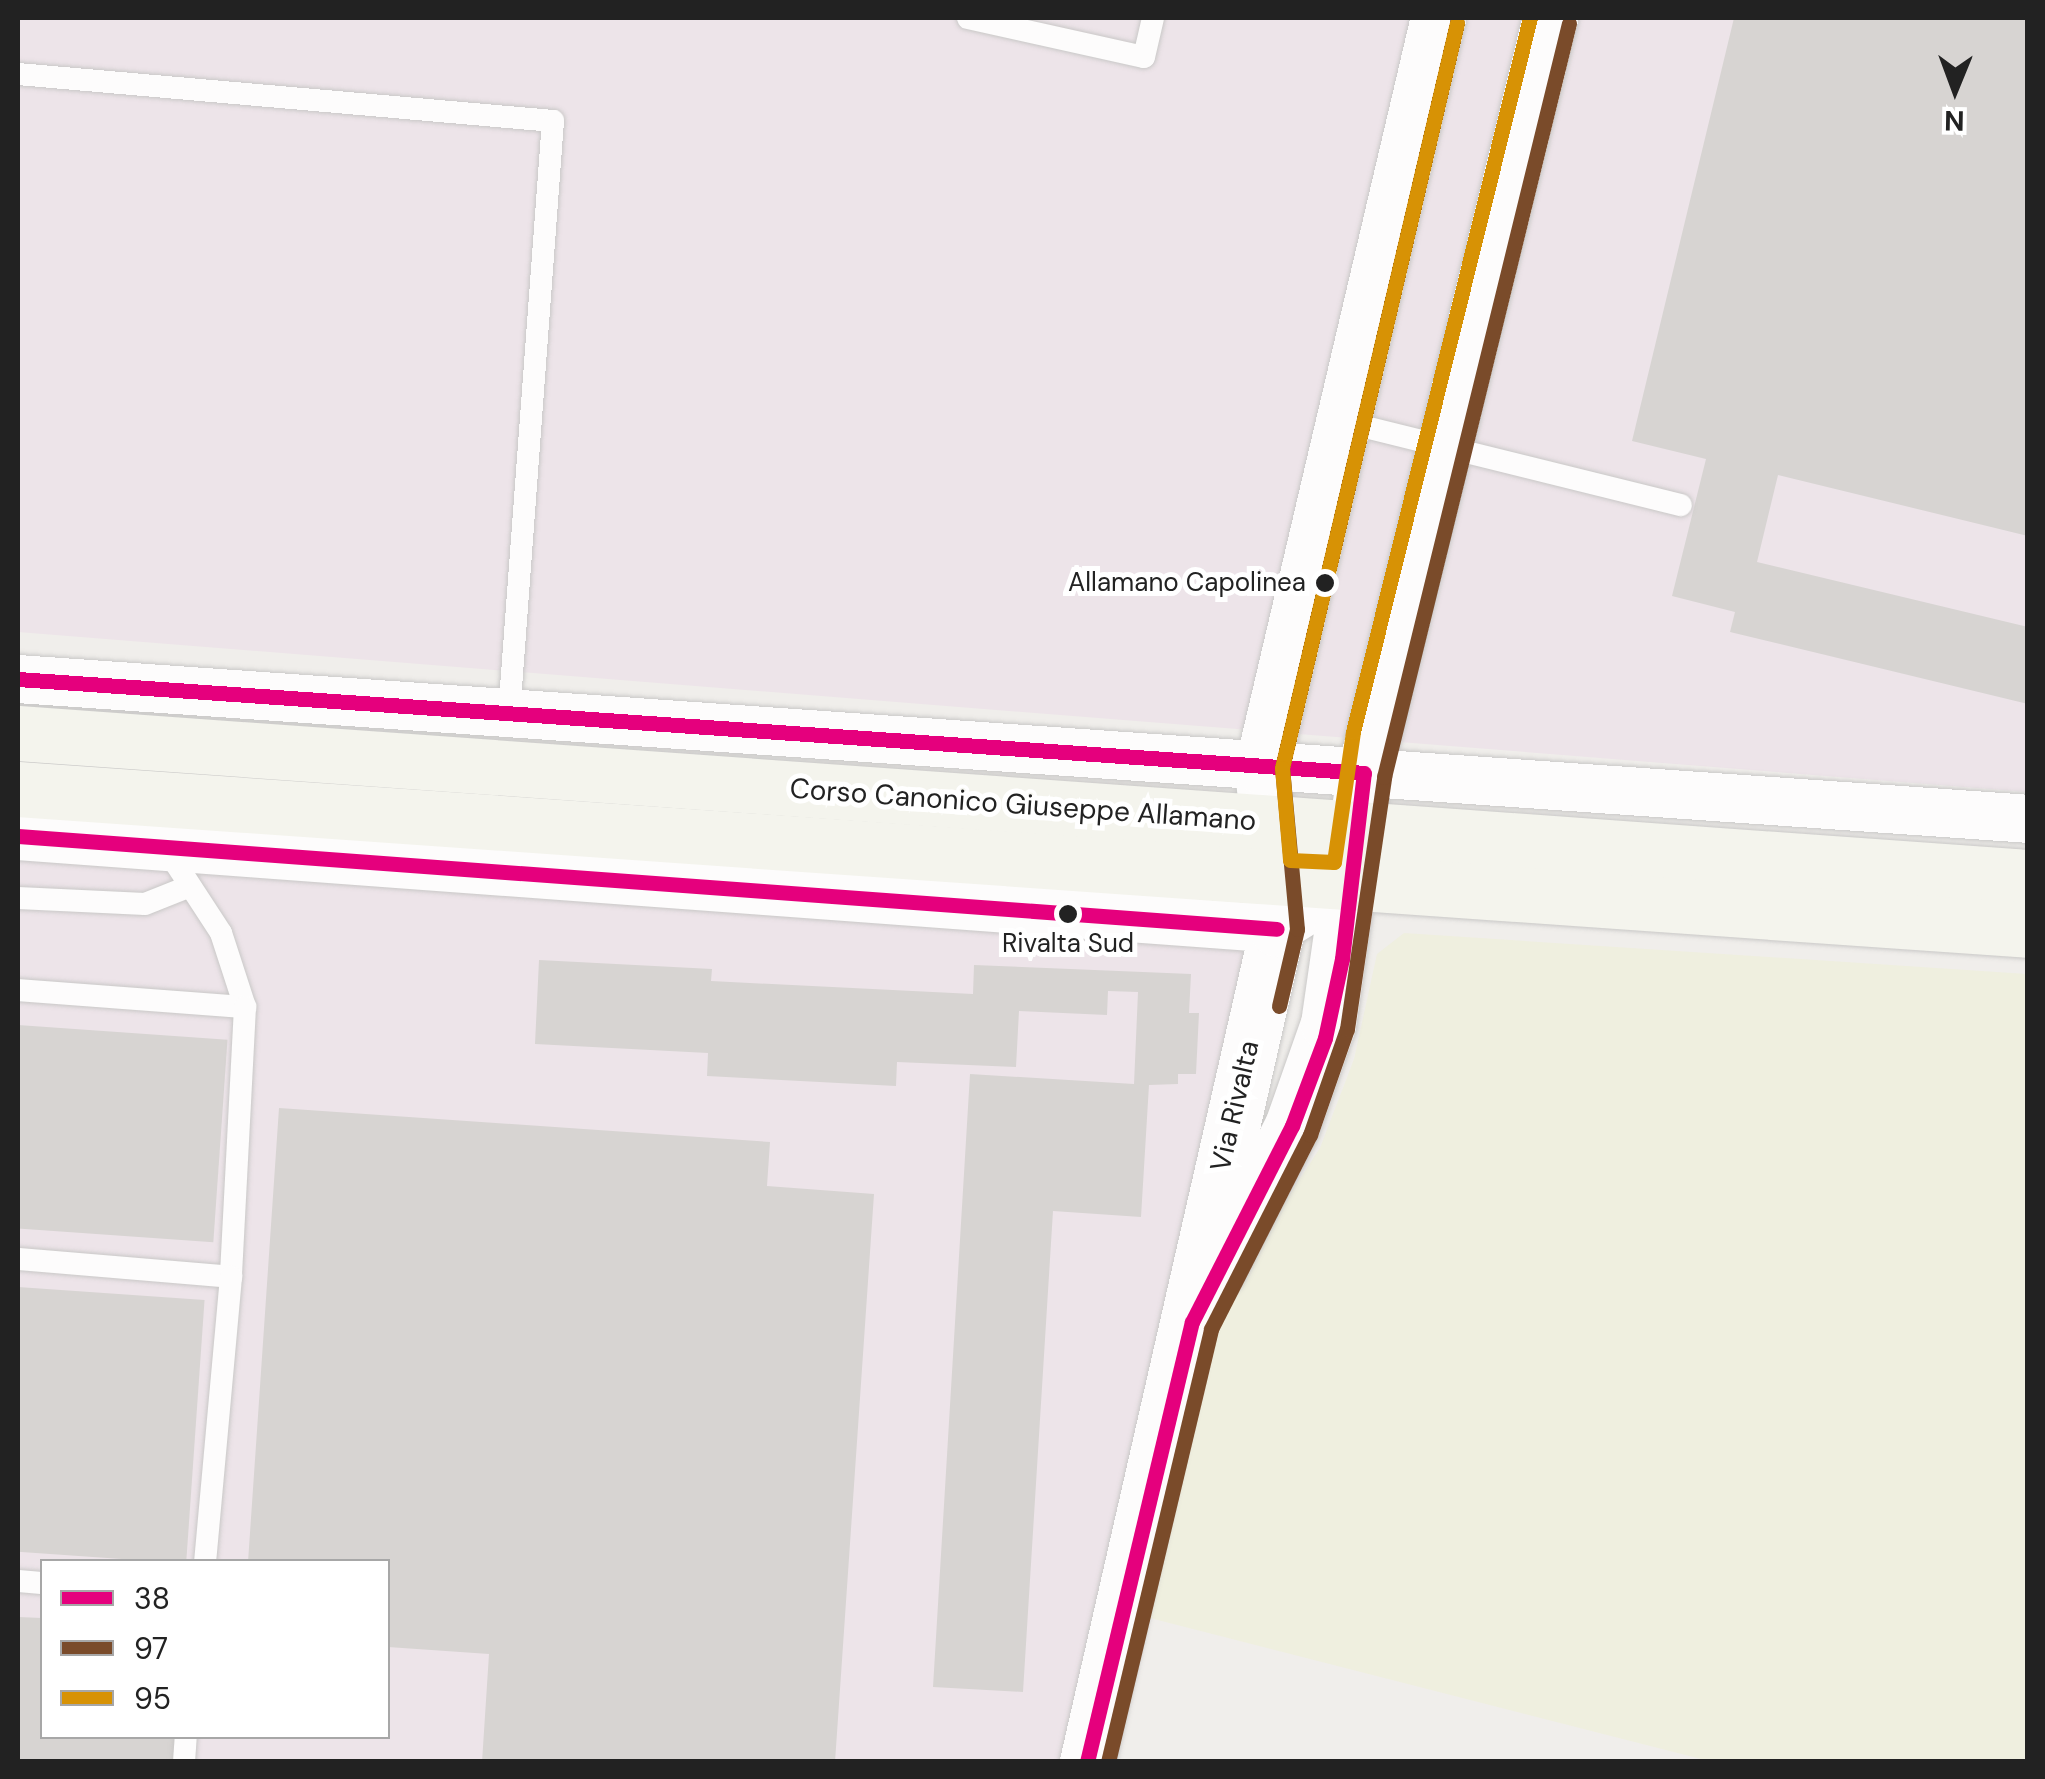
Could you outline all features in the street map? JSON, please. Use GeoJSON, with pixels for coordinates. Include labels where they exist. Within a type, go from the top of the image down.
{"type":"FeatureCollection","features":[{"type":"Feature","properties":{"kind":"main road","name":"Corso Canonico Giuseppe Allamano"},"geometry":{"type":"LineString","coordinates":[[18,734],[2028,877]]}},
{"type":"Feature","properties":{"kind":"main road","name":"Corso Canonico Giuseppe Allamano"},"geometry":{"type":"LineString","coordinates":[[18,788],[1275,904],[1351,883],[2028,930]]}},
{"type":"Feature","properties":{"kind":"street","name":"Via Rivalta"},"geometry":{"type":"LineString","coordinates":[[1087,1762],[1192,1322],[1275,904],[1262,767],[1438,18]]}},
{"type":"Feature","properties":{"kind":"street","name":"Via Rivalta"},"geometry":{"type":"LineString","coordinates":[[1192,1322],[1292,1126],[1324,1038],[1351,883],[1364,772],[1550,18]]}},
{"type":"Feature","properties":{"kind":"street","name":"Corso Canonico Giuseppe Allamano"},"geometry":{"type":"LineString","coordinates":[[18,679],[2028,819]]}},
{"type":"Feature","properties":{"kind":"street","name":"Corso Canonico Giuseppe Allamano"},"geometry":{"type":"LineString","coordinates":[[18,836],[177,866],[1275,904]]}},
{"type":"Feature","properties":{"kind":"lane"},"geometry":{"type":"LineString","coordinates":[[968,18],[1144,58],[1154,18]]}},
{"type":"Feature","properties":{"kind":"lane"},"geometry":{"type":"LineString","coordinates":[[18,74],[553,121],[509,714]]}},
{"type":"Feature","properties":{"kind":"lane"},"geometry":{"type":"LineString","coordinates":[[1341,421],[1681,506]]}},
{"type":"Feature","properties":{"kind":"lane"},"geometry":{"type":"LineString","coordinates":[[18,898],[145,904],[177,866],[221,933],[244,1007],[231,1276],[205,1559]]}},
{"type":"Feature","properties":{"kind":"lane"},"geometry":{"type":"LineString","coordinates":[[18,990],[244,1007]]}},
{"type":"Feature","properties":{"kind":"lane"},"geometry":{"type":"LineString","coordinates":[[18,1259],[231,1276]]}},
{"type":"Feature","properties":{"kind":"shaded area"},"geometry":{"type":"Polygon","coordinates":[[[18,18],[2027,18],[2027,792],[18,632],[18,18]]]}},
{"type":"Feature","properties":{"kind":"shaded area"},"geometry":{"type":"Polygon","coordinates":[[[18,836],[1277,929],[1087,1761],[18,1761],[18,836]]]}},
{"type":"Feature","properties":{"kind":"green space"},"geometry":{"type":"Polygon","coordinates":[[[1404,933],[2027,974],[2027,1761],[1709,1761],[1146,1617],[1229,1286],[1320,1148],[1354,1059],[1377,954],[1404,933]]]}},
{"type":"Feature","properties":{"kind":"building"},"geometry":{"type":"Polygon","coordinates":[[[1734,18],[2028,18],[2028,536],[1778,475],[1757,562],[2028,627],[2028,704],[1730,632],[1735,612],[1672,596],[1706,459],[1632,441],[1734,18]]]}},
{"type":"Feature","properties":{"kind":"building"},"geometry":{"type":"Polygon","coordinates":[[[539,960],[712,969],[711,981],[973,994],[974,965],[1191,974],[1189,1013],[1199,1013],[1196,1074],[1178,1074],[1178,1084],[1149,1085],[1141,1217],[1053,1211],[1023,1692],[933,1687],[970,1074],[1134,1084],[1138,992],[1108,991],[1107,1015],[1019,1011],[1016,1067],[897,1062],[896,1086],[707,1076],[708,1053],[535,1044],[539,960]]]}},
{"type":"Feature","properties":{"kind":"building"},"geometry":{"type":"Polygon","coordinates":[[[18,1025],[227,1040],[213,1242],[18,1228],[18,1025]]]}},
{"type":"Feature","properties":{"kind":"building"},"geometry":{"type":"Polygon","coordinates":[[[279,1108],[770,1142],[767,1186],[874,1194],[835,1762],[482,1762],[489,1654],[390,1647],[390,1559],[248,1559],[279,1108]]]}},
{"type":"Feature","properties":{"kind":"building"},"geometry":{"type":"Polygon","coordinates":[[[18,1287],[205,1300],[186,1559],[18,1552],[18,1287]]]}},
{"type":"Feature","properties":{"kind":"building"},"geometry":{"type":"Polygon","coordinates":[[[18,1617],[40,1618],[40,1739],[176,1739],[175,1762],[18,1762],[18,1617]]]}},
{"type":"Feature","properties":{"kind":"transit line","name":"95"},"geometry":{"type":"LineString","coordinates":[[1457,23],[1282,768],[1290,860],[1334,862],[1353,732],[1530,18]]}},
{"type":"Feature","properties":{"kind":"transit line","name":"97"},"geometry":{"type":"LineString","coordinates":[[1279,1006],[1297,929],[1282,768],[1457,23]]}},
{"type":"Feature","properties":{"kind":"transit line","name":"97"},"geometry":{"type":"LineString","coordinates":[[1108,1762],[1211,1329],[1310,1135],[1347,1029],[1384,777],[1569,23]]}},
{"type":"Feature","properties":{"kind":"transit line","name":"38"},"geometry":{"type":"LineString","coordinates":[[18,679],[1364,773]]}},
{"type":"Feature","properties":{"kind":"transit line","name":"38"},"geometry":{"type":"LineString","coordinates":[[1087,1762],[1192,1322],[1292,1126],[1325,1038],[1342,959],[1364,773]]}},
{"type":"Feature","properties":{"kind":"transit line","name":"38"},"geometry":{"type":"LineString","coordinates":[[18,836],[1277,929]]}},
{"type":"Feature","properties":{"kind":"place","name":"Allamano Capolinea"},"geometry":{"type":"Point","coordinates":[1325,583]}},
{"type":"Feature","properties":{"kind":"place","name":"Rivalta Sud"},"geometry":{"type":"Point","coordinates":[1068,914]}}]}
